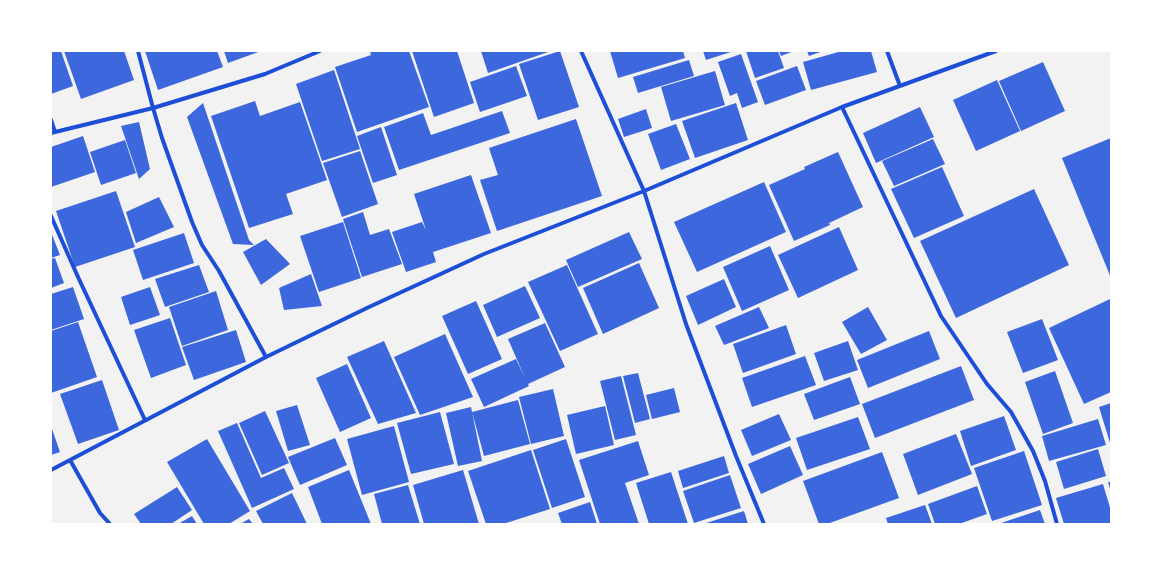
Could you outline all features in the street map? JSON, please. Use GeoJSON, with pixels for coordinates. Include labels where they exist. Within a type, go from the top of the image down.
{"type":"FeatureCollection","features":[{"type":"Feature","properties":{"kind":"street"},"geometry":{"type":"LineString","coordinates":[[138,51],[162,138],[192,222],[202,245],[219,271],[266,357]]}},
{"type":"Feature","properties":{"kind":"street"},"geometry":{"type":"LineString","coordinates":[[51,120],[53,133],[153,108],[265,74],[320,51]]}},
{"type":"Feature","properties":{"kind":"street"},"geometry":{"type":"LineString","coordinates":[[581,51],[644,191],[686,324],[736,456],[764,524]]}},
{"type":"Feature","properties":{"kind":"street"},"geometry":{"type":"LineString","coordinates":[[887,51],[900,86]]}},
{"type":"Feature","properties":{"kind":"street"},"geometry":{"type":"LineString","coordinates":[[51,470],[266,357],[369,307],[484,254],[644,191],[842,107],[996,51]]}},
{"type":"Feature","properties":{"kind":"street"},"geometry":{"type":"LineString","coordinates":[[842,107],[941,316],[987,384],[1011,412],[1034,451],[1045,481],[1057,524]]}},
{"type":"Feature","properties":{"kind":"street"},"geometry":{"type":"LineString","coordinates":[[51,216],[145,420]]}},
{"type":"Feature","properties":{"kind":"street"},"geometry":{"type":"LineString","coordinates":[[70,460],[100,513],[110,524]]}},
{"type":"Feature","properties":{"kind":"building"},"geometry":{"type":"Polygon","coordinates":[[[51,51],[61,51],[73,86],[51,94],[51,51]]]}},
{"type":"Feature","properties":{"kind":"building"},"geometry":{"type":"Polygon","coordinates":[[[64,51],[124,51],[134,80],[81,99],[64,51]]]}},
{"type":"Feature","properties":{"kind":"building"},"geometry":{"type":"Polygon","coordinates":[[[145,51],[217,51],[223,67],[158,90],[145,51]]]}},
{"type":"Feature","properties":{"kind":"building"},"geometry":{"type":"Polygon","coordinates":[[[224,51],[261,51],[228,63],[224,51]]]}},
{"type":"Feature","properties":{"kind":"building"},"geometry":{"type":"Polygon","coordinates":[[[370,51],[409,51],[429,107],[357,132],[335,67],[371,55],[370,51]]]}},
{"type":"Feature","properties":{"kind":"building"},"geometry":{"type":"Polygon","coordinates":[[[412,51],[457,51],[474,103],[434,117],[412,51]]]}},
{"type":"Feature","properties":{"kind":"building"},"geometry":{"type":"Polygon","coordinates":[[[481,51],[551,51],[488,73],[481,51]]]}},
{"type":"Feature","properties":{"kind":"building"},"geometry":{"type":"Polygon","coordinates":[[[560,51],[579,107],[538,120],[519,64],[560,51]]]}},
{"type":"Feature","properties":{"kind":"building"},"geometry":{"type":"Polygon","coordinates":[[[610,51],[683,51],[685,58],[618,78],[610,51]]]}},
{"type":"Feature","properties":{"kind":"building"},"geometry":{"type":"Polygon","coordinates":[[[703,51],[734,51],[706,60],[703,51]]]}},
{"type":"Feature","properties":{"kind":"building"},"geometry":{"type":"Polygon","coordinates":[[[746,51],[778,51],[784,68],[755,78],[746,51]]]}},
{"type":"Feature","properties":{"kind":"building"},"geometry":{"type":"Polygon","coordinates":[[[779,51],[794,51],[781,56],[779,51]]]}},
{"type":"Feature","properties":{"kind":"building"},"geometry":{"type":"Polygon","coordinates":[[[807,51],[823,51],[809,56],[807,51]]]}},
{"type":"Feature","properties":{"kind":"building"},"geometry":{"type":"Polygon","coordinates":[[[842,51],[871,51],[877,72],[811,90],[803,62],[842,51]]]}},
{"type":"Feature","properties":{"kind":"building"},"geometry":{"type":"Polygon","coordinates":[[[741,54],[758,102],[742,108],[737,93],[730,96],[718,62],[741,54]]]}},
{"type":"Feature","properties":{"kind":"building"},"geometry":{"type":"Polygon","coordinates":[[[689,60],[694,76],[638,93],[633,77],[689,60]]]}},
{"type":"Feature","properties":{"kind":"building"},"geometry":{"type":"Polygon","coordinates":[[[1043,62],[1065,111],[1021,131],[999,81],[1043,62]]]}},
{"type":"Feature","properties":{"kind":"building"},"geometry":{"type":"Polygon","coordinates":[[[516,66],[527,96],[480,112],[470,82],[516,66]]]}},
{"type":"Feature","properties":{"kind":"building"},"geometry":{"type":"Polygon","coordinates":[[[797,66],[806,90],[765,105],[756,81],[797,66]]]}},
{"type":"Feature","properties":{"kind":"building"},"geometry":{"type":"Polygon","coordinates":[[[334,70],[360,149],[322,161],[296,84],[334,70]]]}},
{"type":"Feature","properties":{"kind":"building"},"geometry":{"type":"Polygon","coordinates":[[[715,71],[725,105],[671,121],[661,87],[715,71]]]}},
{"type":"Feature","properties":{"kind":"building"},"geometry":{"type":"Polygon","coordinates":[[[997,80],[1020,131],[976,151],[953,100],[997,80]]]}},
{"type":"Feature","properties":{"kind":"building"},"geometry":{"type":"Polygon","coordinates":[[[255,101],[260,116],[300,102],[327,180],[286,194],[293,214],[249,228],[211,116],[255,101]]]}},
{"type":"Feature","properties":{"kind":"building"},"geometry":{"type":"Polygon","coordinates":[[[203,103],[249,240],[254,245],[233,244],[187,117],[203,103]]]}},
{"type":"Feature","properties":{"kind":"building"},"geometry":{"type":"Polygon","coordinates":[[[736,103],[748,140],[695,158],[682,121],[736,103]]]}},
{"type":"Feature","properties":{"kind":"building"},"geometry":{"type":"Polygon","coordinates":[[[920,107],[934,137],[876,163],[863,133],[920,107]]]}},
{"type":"Feature","properties":{"kind":"building"},"geometry":{"type":"Polygon","coordinates":[[[646,109],[652,128],[624,137],[618,119],[646,109]]]}},
{"type":"Feature","properties":{"kind":"building"},"geometry":{"type":"Polygon","coordinates":[[[502,111],[510,133],[399,170],[384,127],[423,113],[431,135],[502,111]]]}},
{"type":"Feature","properties":{"kind":"building"},"geometry":{"type":"Polygon","coordinates":[[[576,119],[602,196],[497,231],[480,180],[498,175],[489,148],[576,119]]]}},
{"type":"Feature","properties":{"kind":"building"},"geometry":{"type":"Polygon","coordinates":[[[139,122],[150,169],[139,179],[121,126],[139,122]]]}},
{"type":"Feature","properties":{"kind":"building"},"geometry":{"type":"Polygon","coordinates":[[[676,124],[690,159],[661,170],[648,134],[676,124]]]}},
{"type":"Feature","properties":{"kind":"building"},"geometry":{"type":"Polygon","coordinates":[[[381,127],[397,175],[373,183],[357,136],[381,127]]]}},
{"type":"Feature","properties":{"kind":"building"},"geometry":{"type":"Polygon","coordinates":[[[83,136],[95,172],[51,187],[51,147],[83,136]]]}},
{"type":"Feature","properties":{"kind":"building"},"geometry":{"type":"Polygon","coordinates":[[[1111,138],[1111,278],[1062,158],[1111,138]]]}},
{"type":"Feature","properties":{"kind":"building"},"geometry":{"type":"Polygon","coordinates":[[[933,139],[945,164],[894,186],[882,161],[933,139]]]}},
{"type":"Feature","properties":{"kind":"building"},"geometry":{"type":"Polygon","coordinates":[[[125,140],[136,173],[101,185],[90,152],[125,140]]]}},
{"type":"Feature","properties":{"kind":"building"},"geometry":{"type":"Polygon","coordinates":[[[360,151],[378,204],[342,217],[323,163],[360,151]]]}},
{"type":"Feature","properties":{"kind":"building"},"geometry":{"type":"Polygon","coordinates":[[[838,152],[863,207],[829,223],[830,225],[794,241],[769,185],[838,152]]]}},
{"type":"Feature","properties":{"kind":"building"},"geometry":{"type":"Polygon","coordinates":[[[942,167],[964,216],[914,238],[891,189],[942,167]]]}},
{"type":"Feature","properties":{"kind":"building"},"geometry":{"type":"Polygon","coordinates":[[[471,175],[491,233],[433,252],[436,262],[406,272],[392,232],[422,222],[426,230],[414,194],[471,175]]]}},
{"type":"Feature","properties":{"kind":"building"},"geometry":{"type":"Polygon","coordinates":[[[764,182],[786,232],[697,272],[674,222],[764,182]]]}},
{"type":"Feature","properties":{"kind":"building"},"geometry":{"type":"Polygon","coordinates":[[[1034,189],[1069,265],[956,318],[920,241],[1034,189]]]}},
{"type":"Feature","properties":{"kind":"building"},"geometry":{"type":"Polygon","coordinates":[[[116,191],[135,247],[75,267],[56,211],[116,191]]]}},
{"type":"Feature","properties":{"kind":"building"},"geometry":{"type":"Polygon","coordinates":[[[159,197],[174,227],[136,243],[126,212],[159,197]]]}},
{"type":"Feature","properties":{"kind":"building"},"geometry":{"type":"Polygon","coordinates":[[[363,212],[370,235],[389,229],[402,264],[362,277],[343,219],[363,212]]]}},
{"type":"Feature","properties":{"kind":"building"},"geometry":{"type":"Polygon","coordinates":[[[343,222],[361,278],[319,292],[300,236],[343,222]]]}},
{"type":"Feature","properties":{"kind":"building"},"geometry":{"type":"Polygon","coordinates":[[[839,227],[858,270],[798,298],[778,255],[839,227]]]}},
{"type":"Feature","properties":{"kind":"building"},"geometry":{"type":"Polygon","coordinates":[[[51,232],[60,255],[51,258],[51,232]]]}},
{"type":"Feature","properties":{"kind":"building"},"geometry":{"type":"Polygon","coordinates":[[[629,232],[642,259],[578,287],[566,260],[629,232]]]}},
{"type":"Feature","properties":{"kind":"building"},"geometry":{"type":"Polygon","coordinates":[[[184,233],[194,263],[143,280],[133,250],[184,233]]]}},
{"type":"Feature","properties":{"kind":"building"},"geometry":{"type":"Polygon","coordinates":[[[266,239],[290,264],[261,285],[243,252],[266,239]]]}},
{"type":"Feature","properties":{"kind":"building"},"geometry":{"type":"Polygon","coordinates":[[[770,246],[789,290],[742,311],[723,267],[770,246]]]}},
{"type":"Feature","properties":{"kind":"building"},"geometry":{"type":"Polygon","coordinates":[[[55,258],[64,283],[51,288],[51,259],[55,258]]]}},
{"type":"Feature","properties":{"kind":"building"},"geometry":{"type":"Polygon","coordinates":[[[639,263],[659,308],[603,334],[583,288],[639,263]]]}},
{"type":"Feature","properties":{"kind":"building"},"geometry":{"type":"Polygon","coordinates":[[[199,265],[209,292],[165,307],[155,279],[199,265]]]}},
{"type":"Feature","properties":{"kind":"building"},"geometry":{"type":"Polygon","coordinates":[[[567,265],[598,334],[560,351],[528,282],[567,265]]]}},
{"type":"Feature","properties":{"kind":"building"},"geometry":{"type":"Polygon","coordinates":[[[311,274],[322,306],[284,310],[279,288],[311,274]]]}},
{"type":"Feature","properties":{"kind":"building"},"geometry":{"type":"Polygon","coordinates":[[[724,279],[736,307],[698,325],[686,296],[724,279]]]}},
{"type":"Feature","properties":{"kind":"building"},"geometry":{"type":"Polygon","coordinates":[[[525,286],[540,318],[497,337],[483,305],[525,286]]]}},
{"type":"Feature","properties":{"kind":"building"},"geometry":{"type":"Polygon","coordinates":[[[73,287],[84,319],[51,330],[51,294],[73,287]]]}},
{"type":"Feature","properties":{"kind":"building"},"geometry":{"type":"Polygon","coordinates":[[[150,287],[160,315],[130,325],[121,297],[150,287]]]}},
{"type":"Feature","properties":{"kind":"building"},"geometry":{"type":"Polygon","coordinates":[[[216,291],[228,330],[182,346],[169,307],[216,291]]]}},
{"type":"Feature","properties":{"kind":"building"},"geometry":{"type":"Polygon","coordinates":[[[1110,299],[1111,392],[1084,404],[1049,328],[1110,299]]]}},
{"type":"Feature","properties":{"kind":"building"},"geometry":{"type":"Polygon","coordinates":[[[476,301],[502,359],[468,374],[442,316],[476,301]]]}},
{"type":"Feature","properties":{"kind":"building"},"geometry":{"type":"Polygon","coordinates":[[[759,307],[769,328],[724,345],[715,326],[759,307]]]}},
{"type":"Feature","properties":{"kind":"building"},"geometry":{"type":"Polygon","coordinates":[[[868,307],[887,340],[861,354],[842,322],[868,307]]]}},
{"type":"Feature","properties":{"kind":"building"},"geometry":{"type":"Polygon","coordinates":[[[170,318],[186,365],[151,378],[134,330],[170,318]]]}},
{"type":"Feature","properties":{"kind":"building"},"geometry":{"type":"Polygon","coordinates":[[[1042,319],[1058,360],[1023,373],[1007,332],[1042,319]]]}},
{"type":"Feature","properties":{"kind":"building"},"geometry":{"type":"Polygon","coordinates":[[[78,322],[97,377],[51,393],[51,331],[78,322]]]}},
{"type":"Feature","properties":{"kind":"building"},"geometry":{"type":"Polygon","coordinates":[[[545,323],[565,367],[484,407],[471,379],[516,359],[525,378],[508,339],[545,323]]]}},
{"type":"Feature","properties":{"kind":"building"},"geometry":{"type":"Polygon","coordinates":[[[786,325],[796,354],[743,373],[733,344],[786,325]]]}},
{"type":"Feature","properties":{"kind":"building"},"geometry":{"type":"Polygon","coordinates":[[[236,330],[246,362],[194,380],[182,347],[236,330]]]}},
{"type":"Feature","properties":{"kind":"building"},"geometry":{"type":"Polygon","coordinates":[[[929,331],[940,359],[868,388],[857,360],[929,331]]]}},
{"type":"Feature","properties":{"kind":"building"},"geometry":{"type":"Polygon","coordinates":[[[445,334],[473,397],[420,415],[394,357],[445,334]]]}},
{"type":"Feature","properties":{"kind":"building"},"geometry":{"type":"Polygon","coordinates":[[[384,341],[416,413],[378,424],[347,357],[384,341]]]}},
{"type":"Feature","properties":{"kind":"building"},"geometry":{"type":"Polygon","coordinates":[[[848,341],[858,370],[824,381],[814,353],[848,341]]]}},
{"type":"Feature","properties":{"kind":"building"},"geometry":{"type":"Polygon","coordinates":[[[805,356],[816,385],[752,407],[742,378],[805,356]]]}},
{"type":"Feature","properties":{"kind":"building"},"geometry":{"type":"Polygon","coordinates":[[[347,364],[371,418],[340,432],[316,378],[347,364]]]}},
{"type":"Feature","properties":{"kind":"building"},"geometry":{"type":"Polygon","coordinates":[[[961,366],[974,400],[875,438],[862,404],[961,366]]]}},
{"type":"Feature","properties":{"kind":"building"},"geometry":{"type":"Polygon","coordinates":[[[1055,371],[1073,423],[1043,434],[1025,382],[1055,371]]]}},
{"type":"Feature","properties":{"kind":"building"},"geometry":{"type":"Polygon","coordinates":[[[638,373],[650,419],[635,423],[623,376],[638,373]]]}},
{"type":"Feature","properties":{"kind":"building"},"geometry":{"type":"Polygon","coordinates":[[[621,376],[636,435],[615,440],[600,381],[621,376]]]}},
{"type":"Feature","properties":{"kind":"building"},"geometry":{"type":"Polygon","coordinates":[[[850,377],[860,404],[814,420],[804,394],[850,377]]]}},
{"type":"Feature","properties":{"kind":"building"},"geometry":{"type":"Polygon","coordinates":[[[102,380],[119,430],[78,444],[60,394],[102,380]]]}},
{"type":"Feature","properties":{"kind":"building"},"geometry":{"type":"Polygon","coordinates":[[[674,388],[680,412],[652,419],[646,395],[674,388]]]}},
{"type":"Feature","properties":{"kind":"building"},"geometry":{"type":"Polygon","coordinates":[[[553,389],[564,436],[531,444],[519,397],[553,389]]]}},
{"type":"Feature","properties":{"kind":"building"},"geometry":{"type":"Polygon","coordinates":[[[518,400],[530,444],[484,456],[472,412],[518,400]]]}},
{"type":"Feature","properties":{"kind":"building"},"geometry":{"type":"Polygon","coordinates":[[[1111,403],[1111,446],[1099,407],[1111,403]]]}},
{"type":"Feature","properties":{"kind":"building"},"geometry":{"type":"Polygon","coordinates":[[[297,405],[310,445],[288,451],[276,411],[297,405]]]}},
{"type":"Feature","properties":{"kind":"building"},"geometry":{"type":"Polygon","coordinates":[[[605,406],[614,445],[576,454],[567,415],[605,406]]]}},
{"type":"Feature","properties":{"kind":"building"},"geometry":{"type":"Polygon","coordinates":[[[471,407],[482,461],[458,466],[446,413],[471,407]]]}},
{"type":"Feature","properties":{"kind":"building"},"geometry":{"type":"Polygon","coordinates":[[[265,411],[289,463],[262,475],[239,423],[265,411]]]}},
{"type":"Feature","properties":{"kind":"building"},"geometry":{"type":"Polygon","coordinates":[[[440,412],[454,464],[411,474],[397,423],[440,412]]]}},
{"type":"Feature","properties":{"kind":"building"},"geometry":{"type":"Polygon","coordinates":[[[779,414],[791,440],[752,456],[741,430],[779,414]]]}},
{"type":"Feature","properties":{"kind":"building"},"geometry":{"type":"Polygon","coordinates":[[[1004,416],[1016,450],[971,466],[960,431],[1004,416]]]}},
{"type":"Feature","properties":{"kind":"building"},"geometry":{"type":"Polygon","coordinates":[[[858,417],[870,449],[807,470],[796,438],[858,417]]]}},
{"type":"Feature","properties":{"kind":"building"},"geometry":{"type":"Polygon","coordinates":[[[1098,419],[1106,445],[1049,461],[1042,436],[1098,419]]]}},
{"type":"Feature","properties":{"kind":"building"},"geometry":{"type":"Polygon","coordinates":[[[237,423],[261,478],[284,468],[294,489],[252,508],[218,431],[237,423]]]}},
{"type":"Feature","properties":{"kind":"building"},"geometry":{"type":"Polygon","coordinates":[[[51,426],[60,452],[51,455],[51,426]]]}},
{"type":"Feature","properties":{"kind":"building"},"geometry":{"type":"Polygon","coordinates":[[[394,426],[409,482],[362,495],[347,439],[394,426]]]}},
{"type":"Feature","properties":{"kind":"building"},"geometry":{"type":"Polygon","coordinates":[[[956,434],[972,474],[918,495],[903,454],[956,434]]]}},
{"type":"Feature","properties":{"kind":"building"},"geometry":{"type":"Polygon","coordinates":[[[335,438],[347,465],[300,485],[288,457],[335,438]]]}},
{"type":"Feature","properties":{"kind":"building"},"geometry":{"type":"Polygon","coordinates":[[[207,439],[250,511],[229,524],[204,524],[167,462],[207,439]]]}},
{"type":"Feature","properties":{"kind":"building"},"geometry":{"type":"Polygon","coordinates":[[[566,439],[585,497],[552,508],[533,450],[566,439]]]}},
{"type":"Feature","properties":{"kind":"building"},"geometry":{"type":"Polygon","coordinates":[[[638,441],[649,475],[625,483],[639,524],[600,524],[579,460],[638,441]]]}},
{"type":"Feature","properties":{"kind":"building"},"geometry":{"type":"Polygon","coordinates":[[[790,446],[803,475],[761,494],[748,464],[790,446]]]}},
{"type":"Feature","properties":{"kind":"building"},"geometry":{"type":"Polygon","coordinates":[[[1098,449],[1106,476],[1064,489],[1056,462],[1098,449]]]}},
{"type":"Feature","properties":{"kind":"building"},"geometry":{"type":"Polygon","coordinates":[[[531,450],[550,509],[503,524],[486,524],[468,471],[531,450]]]}},
{"type":"Feature","properties":{"kind":"building"},"geometry":{"type":"Polygon","coordinates":[[[1024,451],[1042,505],[992,521],[974,468],[1024,451]]]}},
{"type":"Feature","properties":{"kind":"building"},"geometry":{"type":"Polygon","coordinates":[[[882,452],[899,498],[827,524],[819,524],[803,481],[882,452]]]}},
{"type":"Feature","properties":{"kind":"building"},"geometry":{"type":"Polygon","coordinates":[[[724,456],[729,473],[683,488],[678,471],[724,456]]]}},
{"type":"Feature","properties":{"kind":"building"},"geometry":{"type":"Polygon","coordinates":[[[349,470],[371,524],[322,524],[308,487],[349,470]]]}},
{"type":"Feature","properties":{"kind":"building"},"geometry":{"type":"Polygon","coordinates":[[[463,470],[479,524],[424,524],[413,485],[463,470]]]}},
{"type":"Feature","properties":{"kind":"building"},"geometry":{"type":"Polygon","coordinates":[[[671,472],[688,524],[649,524],[636,483],[671,472]]]}},
{"type":"Feature","properties":{"kind":"building"},"geometry":{"type":"Polygon","coordinates":[[[730,475],[741,508],[694,523],[683,491],[730,475]]]}},
{"type":"Feature","properties":{"kind":"building"},"geometry":{"type":"Polygon","coordinates":[[[1108,482],[1111,482],[1111,492],[1108,482]]]}},
{"type":"Feature","properties":{"kind":"building"},"geometry":{"type":"Polygon","coordinates":[[[1103,484],[1111,511],[1111,524],[1064,524],[1056,498],[1103,484]]]}},
{"type":"Feature","properties":{"kind":"building"},"geometry":{"type":"Polygon","coordinates":[[[408,485],[420,524],[382,524],[374,494],[408,485]]]}},
{"type":"Feature","properties":{"kind":"building"},"geometry":{"type":"Polygon","coordinates":[[[977,486],[987,514],[959,524],[935,524],[928,504],[977,486]]]}},
{"type":"Feature","properties":{"kind":"building"},"geometry":{"type":"Polygon","coordinates":[[[177,487],[192,510],[171,524],[141,524],[134,514],[177,487]]]}},
{"type":"Feature","properties":{"kind":"building"},"geometry":{"type":"Polygon","coordinates":[[[292,493],[307,524],[263,524],[256,511],[292,493]]]}},
{"type":"Feature","properties":{"kind":"building"},"geometry":{"type":"Polygon","coordinates":[[[590,502],[597,524],[562,524],[558,513],[590,502]]]}},
{"type":"Feature","properties":{"kind":"building"},"geometry":{"type":"Polygon","coordinates":[[[925,505],[932,524],[888,524],[886,518],[925,505]]]}},
{"type":"Feature","properties":{"kind":"building"},"geometry":{"type":"Polygon","coordinates":[[[1040,510],[1045,524],[998,524],[1040,510]]]}},
{"type":"Feature","properties":{"kind":"building"},"geometry":{"type":"Polygon","coordinates":[[[744,511],[748,524],[703,524],[744,511]]]}},
{"type":"Feature","properties":{"kind":"building"},"geometry":{"type":"Polygon","coordinates":[[[192,516],[197,524],[178,524],[192,516]]]}},
{"type":"Feature","properties":{"kind":"building"},"geometry":{"type":"Polygon","coordinates":[[[249,519],[253,524],[240,524],[249,519]]]}}]}
